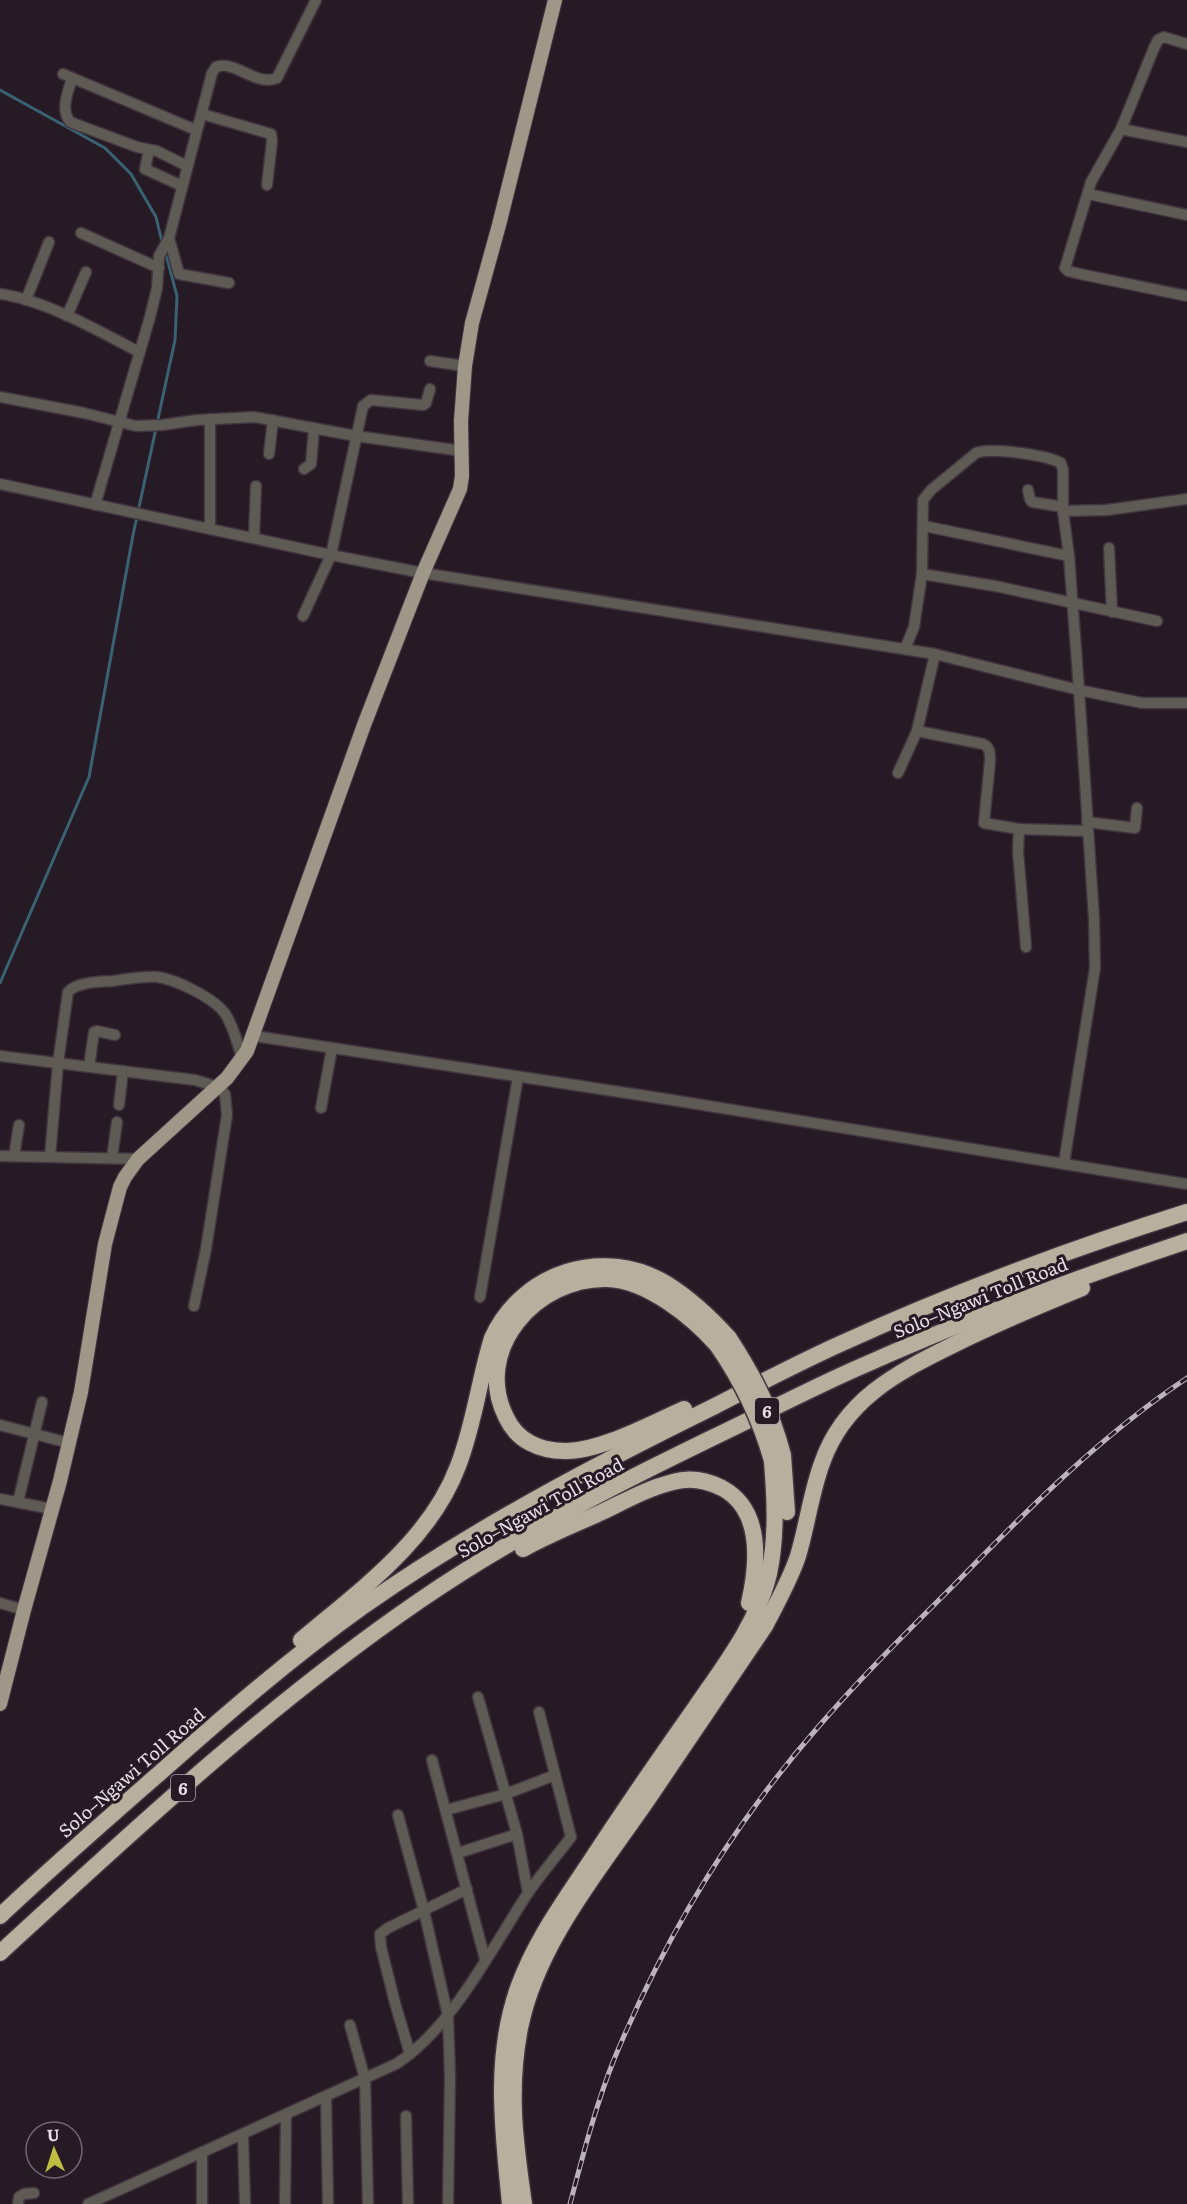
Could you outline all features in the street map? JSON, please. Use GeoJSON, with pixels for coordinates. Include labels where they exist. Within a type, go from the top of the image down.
{"type":"FeatureCollection","features":[{"type":"Feature","properties":{"kind":"highway","name":"Solo–Ngawi Toll Road"},"geometry":{"type":"LineString","coordinates":[[0,1916],[47,1871],[208,1730],[301,1653],[362,1607],[446,1551],[530,1501],[629,1448],[840,1344],[951,1297],[1073,1251],[1187,1212]]}},
{"type":"Feature","properties":{"kind":"highway","name":"Solo–Ngawi Toll Road"},"geometry":{"type":"LineString","coordinates":[[0,1953],[122,1841],[264,1718],[373,1633],[466,1570],[642,1472],[851,1370],[1054,1287],[1187,1242]]}},
{"type":"Feature","properties":{"kind":"highway"},"geometry":{"type":"LineString","coordinates":[[510,2204],[501,2099],[502,2067],[508,2026],[518,1989],[538,1940],[635,1794],[734,1661],[765,1626],[784,1590],[798,1556],[822,1463],[832,1440],[860,1403],[898,1373],[981,1331],[1187,1242]]}},
{"type":"Feature","properties":{"kind":"highway"},"geometry":{"type":"LineString","coordinates":[[208,1730],[297,1644],[408,1546],[427,1522],[444,1496],[458,1467],[496,1328],[526,1292],[545,1280],[568,1272],[605,1265],[622,1267],[666,1283],[713,1320],[778,1458],[775,1533],[769,1574],[734,1661],[549,1947],[531,1991],[521,2026],[514,2068],[512,2101],[524,2204]]}},
{"type":"Feature","properties":{"kind":"highway"},"geometry":{"type":"LineString","coordinates":[[723,1342],[650,1291],[607,1279],[573,1284],[543,1298],[527,1310],[512,1329],[500,1354],[498,1396],[510,1426],[532,1445],[548,1450],[587,1449],[840,1344]]}},
{"type":"Feature","properties":{"kind":"highway"},"geometry":{"type":"LineString","coordinates":[[373,1633],[526,1546],[651,1489],[674,1481],[694,1479],[711,1482],[731,1493],[745,1509],[752,1524],[756,1562],[754,1581],[734,1661]]}},
{"type":"Feature","properties":{"kind":"main road"},"geometry":{"type":"LineString","coordinates":[[0,1704],[3,1680],[69,1443],[81,1392],[105,1244],[125,1177],[138,1159],[234,1070],[254,1036],[364,725],[423,573],[457,498],[462,476],[461,421],[465,366],[472,322],[499,225],[555,0]]}},
{"type":"Feature","properties":{"kind":"street"},"geometry":{"type":"LineString","coordinates":[[95,505],[157,288],[159,256],[166,245],[212,73],[218,66],[227,66],[265,80],[277,78],[316,0]]}},
{"type":"Feature","properties":{"kind":"street"},"geometry":{"type":"LineString","coordinates":[[1187,44],[1164,37],[1158,40],[1121,129],[1091,182],[1066,270],[1187,296]]}},
{"type":"Feature","properties":{"kind":"street"},"geometry":{"type":"LineString","coordinates":[[187,166],[157,151],[126,143],[68,120],[65,107],[68,76],[196,130]]}},
{"type":"Feature","properties":{"kind":"street"},"geometry":{"type":"LineString","coordinates":[[202,114],[271,134],[267,185]]}},
{"type":"Feature","properties":{"kind":"street"},"geometry":{"type":"LineString","coordinates":[[1121,129],[1187,142]]}},
{"type":"Feature","properties":{"kind":"street"},"geometry":{"type":"LineString","coordinates":[[149,150],[145,169],[182,186]]}},
{"type":"Feature","properties":{"kind":"street"},"geometry":{"type":"LineString","coordinates":[[1088,194],[1187,215]]}},
{"type":"Feature","properties":{"kind":"street"},"geometry":{"type":"LineString","coordinates":[[81,233],[159,268]]}},
{"type":"Feature","properties":{"kind":"street"},"geometry":{"type":"LineString","coordinates":[[26,300],[49,242]]}},
{"type":"Feature","properties":{"kind":"street"},"geometry":{"type":"LineString","coordinates":[[166,245],[179,274],[230,283]]}},
{"type":"Feature","properties":{"kind":"street"},"geometry":{"type":"LineString","coordinates":[[67,316],[86,272]]}},
{"type":"Feature","properties":{"kind":"street"},"geometry":{"type":"LineString","coordinates":[[0,294],[26,300],[67,316],[139,352]]}},
{"type":"Feature","properties":{"kind":"street"},"geometry":{"type":"LineString","coordinates":[[429,361],[465,366]]}},
{"type":"Feature","properties":{"kind":"street"},"geometry":{"type":"LineString","coordinates":[[303,616],[331,555],[363,406],[374,400],[422,405],[426,403],[430,390]]}},
{"type":"Feature","properties":{"kind":"street"},"geometry":{"type":"LineString","coordinates":[[0,397],[136,426],[254,417],[356,436],[462,451]]}},
{"type":"Feature","properties":{"kind":"street"},"geometry":{"type":"LineString","coordinates":[[210,419],[210,529]]}},
{"type":"Feature","properties":{"kind":"street"},"geometry":{"type":"LineString","coordinates":[[269,454],[273,420]]}},
{"type":"Feature","properties":{"kind":"street"},"geometry":{"type":"LineString","coordinates":[[304,469],[311,464],[314,428]]}},
{"type":"Feature","properties":{"kind":"street"},"geometry":{"type":"LineString","coordinates":[[905,649],[914,627],[922,574],[924,526],[922,503],[925,496],[976,453],[982,451],[1002,450],[1059,461],[1063,470],[1063,509],[1069,556],[1079,690],[1095,963],[1064,1163]]}},
{"type":"Feature","properties":{"kind":"street"},"geometry":{"type":"LineString","coordinates":[[0,484],[423,573],[935,654],[1079,690],[1149,704],[1187,703]]}},
{"type":"Feature","properties":{"kind":"street"},"geometry":{"type":"LineString","coordinates":[[254,538],[256,486]]}},
{"type":"Feature","properties":{"kind":"street"},"geometry":{"type":"LineString","coordinates":[[1028,490],[1032,502],[1063,509],[1107,510],[1187,499]]}},
{"type":"Feature","properties":{"kind":"street"},"geometry":{"type":"LineString","coordinates":[[924,526],[1069,556]]}},
{"type":"Feature","properties":{"kind":"street"},"geometry":{"type":"LineString","coordinates":[[1109,548],[1112,612]]}},
{"type":"Feature","properties":{"kind":"street"},"geometry":{"type":"LineString","coordinates":[[922,574],[995,586],[1157,621]]}},
{"type":"Feature","properties":{"kind":"street"},"geometry":{"type":"LineString","coordinates":[[898,773],[917,731],[935,654]]}},
{"type":"Feature","properties":{"kind":"street"},"geometry":{"type":"LineString","coordinates":[[917,731],[988,746],[990,760],[984,823],[1019,830],[1087,827],[1135,828],[1137,808]]}},
{"type":"Feature","properties":{"kind":"street"},"geometry":{"type":"LineString","coordinates":[[1019,830],[1018,851],[1026,947]]}},
{"type":"Feature","properties":{"kind":"street"},"geometry":{"type":"LineString","coordinates":[[50,1157],[58,1063],[68,992],[72,988],[99,982],[144,977],[160,977],[175,983],[196,992],[221,1008],[233,1028],[242,1059]]}},
{"type":"Feature","properties":{"kind":"street"},"geometry":{"type":"LineString","coordinates":[[89,1067],[94,1032],[115,1035]]}},
{"type":"Feature","properties":{"kind":"street"},"geometry":{"type":"LineString","coordinates":[[254,1036],[1187,1184]]}},
{"type":"Feature","properties":{"kind":"street"},"geometry":{"type":"LineString","coordinates":[[321,1108],[332,1048]]}},
{"type":"Feature","properties":{"kind":"street"},"geometry":{"type":"LineString","coordinates":[[0,1056],[195,1080],[218,1087],[225,1094],[227,1115],[206,1248],[194,1306]]}},
{"type":"Feature","properties":{"kind":"street"},"geometry":{"type":"LineString","coordinates":[[119,1105],[123,1071]]}},
{"type":"Feature","properties":{"kind":"street"},"geometry":{"type":"LineString","coordinates":[[480,1297],[518,1077]]}},
{"type":"Feature","properties":{"kind":"street"},"geometry":{"type":"LineString","coordinates":[[112,1158],[117,1122]]}},
{"type":"Feature","properties":{"kind":"street"},"geometry":{"type":"LineString","coordinates":[[14,1156],[20,1125]]}},
{"type":"Feature","properties":{"kind":"street"},"geometry":{"type":"LineString","coordinates":[[0,1156],[138,1159]]}},
{"type":"Feature","properties":{"kind":"street"},"geometry":{"type":"LineString","coordinates":[[18,1502],[42,1402]]}},
{"type":"Feature","properties":{"kind":"street"},"geometry":{"type":"LineString","coordinates":[[0,1425],[69,1443]]}},
{"type":"Feature","properties":{"kind":"street"},"geometry":{"type":"LineString","coordinates":[[0,1499],[52,1509]]}},
{"type":"Feature","properties":{"kind":"street"},"geometry":{"type":"LineString","coordinates":[[0,1603],[24,1610]]}},
{"type":"Feature","properties":{"kind":"street"},"geometry":{"type":"LineString","coordinates":[[478,1697],[517,1834],[528,1893]]}},
{"type":"Feature","properties":{"kind":"street"},"geometry":{"type":"LineString","coordinates":[[88,2204],[396,2064],[410,2054],[448,2016],[528,1893],[571,1837],[539,1712]]}},
{"type":"Feature","properties":{"kind":"street"},"geometry":{"type":"LineString","coordinates":[[432,1760],[486,1959]]}},
{"type":"Feature","properties":{"kind":"street"},"geometry":{"type":"LineString","coordinates":[[446,1810],[506,1794],[555,1775]]}},
{"type":"Feature","properties":{"kind":"street"},"geometry":{"type":"LineString","coordinates":[[398,1815],[424,1911],[448,2016],[450,2077],[448,2204]]}},
{"type":"Feature","properties":{"kind":"street"},"geometry":{"type":"LineString","coordinates":[[458,1853],[517,1834]]}},
{"type":"Feature","properties":{"kind":"street"},"geometry":{"type":"LineString","coordinates":[[410,2054],[395,2003],[380,1937],[382,1932],[388,1928],[467,1889]]}},
{"type":"Feature","properties":{"kind":"street"},"geometry":{"type":"LineString","coordinates":[[350,2025],[365,2079],[368,2204]]}},
{"type":"Feature","properties":{"kind":"street"},"geometry":{"type":"LineString","coordinates":[[326,2096],[328,2204]]}},
{"type":"Feature","properties":{"kind":"street"},"geometry":{"type":"LineString","coordinates":[[285,2115],[285,2204]]}},
{"type":"Feature","properties":{"kind":"street"},"geometry":{"type":"LineString","coordinates":[[406,2116],[408,2204]]}},
{"type":"Feature","properties":{"kind":"street"},"geometry":{"type":"LineString","coordinates":[[243,2135],[245,2204]]}},
{"type":"Feature","properties":{"kind":"street"},"geometry":{"type":"LineString","coordinates":[[202,2152],[202,2204]]}},
{"type":"Feature","properties":{"kind":"street"},"geometry":{"type":"LineString","coordinates":[[18,2204],[19,2197],[34,2193]]}},
{"type":"Feature","properties":{"kind":"waterway"},"geometry":{"type":"LineString","coordinates":[[0,90],[105,148],[131,174],[156,217],[162,242]]}},
{"type":"Feature","properties":{"kind":"waterway"},"geometry":{"type":"LineString","coordinates":[[0,983],[89,777],[133,535],[175,340],[177,296],[165,251]]}},
{"type":"Feature","properties":{"kind":"railway"},"geometry":{"type":"LineString","coordinates":[[570,2204],[602,2093],[635,2012],[679,1925],[730,1842],[758,1802],[788,1763],[851,1690],[1009,1529],[1094,1449],[1155,1400],[1187,1378]]}}]}
